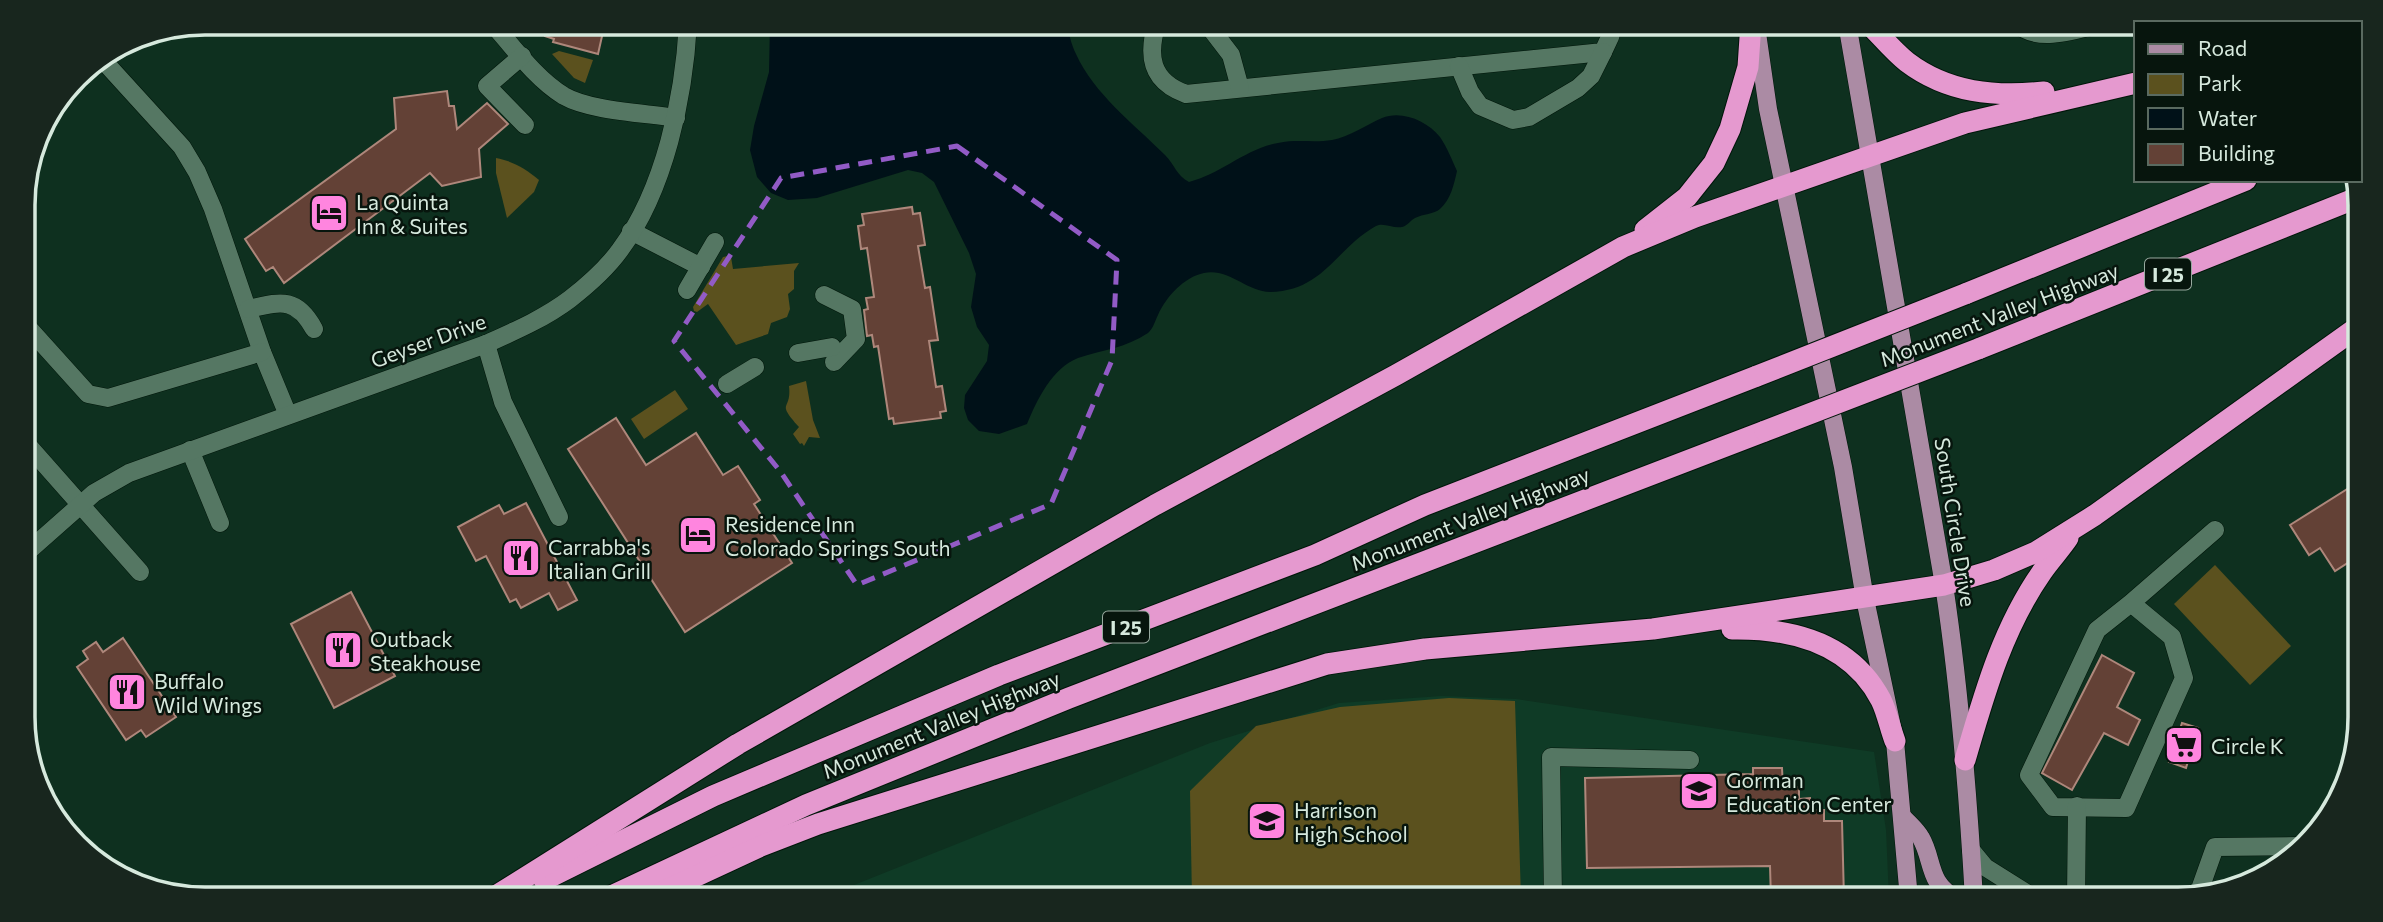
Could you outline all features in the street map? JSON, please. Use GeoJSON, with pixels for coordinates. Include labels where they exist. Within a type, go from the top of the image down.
{"type":"FeatureCollection","features":[{"type":"Feature","properties":{"kind":"highway"},"geometry":{"type":"LineString","coordinates":[[1623,247],[1687,197],[1714,163],[1730,129],[1748,67],[1752,35]]}},
{"type":"Feature","properties":{"kind":"highway"},"geometry":{"type":"LineString","coordinates":[[1880,35],[1906,61],[1928,76],[1957,88],[1981,93],[2016,94],[2134,83]]}},
{"type":"Feature","properties":{"kind":"highway"},"geometry":{"type":"LineString","coordinates":[[510,887],[738,744],[1156,505],[1396,375],[1623,247],[1695,216],[1965,122],[2134,83]]}},
{"type":"Feature","properties":{"kind":"highway","name":"Monument Valley Highway"},"geometry":{"type":"LineString","coordinates":[[528,887],[713,796],[999,676],[1315,555],[1426,505],[2241,182]]}},
{"type":"Feature","properties":{"kind":"highway","name":"Monument Valley Highway"},"geometry":{"type":"LineString","coordinates":[[631,887],[806,805],[1069,698],[1978,349],[2348,201]]}},
{"type":"Feature","properties":{"kind":"highway"},"geometry":{"type":"LineString","coordinates":[[673,887],[761,846],[818,824],[1327,664],[1425,649],[1653,629],[1865,598],[1944,585],[2017,561],[2078,526],[2348,334]]}},
{"type":"Feature","properties":{"kind":"highway"},"geometry":{"type":"LineString","coordinates":[[1965,760],[1989,682],[2009,631],[2042,572],[2078,526]]}},
{"type":"Feature","properties":{"kind":"highway"},"geometry":{"type":"LineString","coordinates":[[1653,629],[1759,628],[1786,632],[1829,647],[1853,663],[1871,684],[1882,702],[1895,741]]}},
{"type":"Feature","properties":{"kind":"main road"},"geometry":{"type":"LineString","coordinates":[[1756,35],[1768,109],[1843,467],[1865,598],[1895,741],[1908,887]]}},
{"type":"Feature","properties":{"kind":"main road","name":"South Circle Drive"},"geometry":{"type":"LineString","coordinates":[[1849,35],[1955,658],[1973,887]]}},
{"type":"Feature","properties":{"kind":"main road"},"geometry":{"type":"LineString","coordinates":[[1902,816],[1922,838],[1929,864],[1941,887]]}},
{"type":"Feature","properties":{"kind":"street"},"geometry":{"type":"LineString","coordinates":[[503,35],[522,57],[564,96],[585,104],[676,118]]}},
{"type":"Feature","properties":{"kind":"street","name":"Geyser Drive"},"geometry":{"type":"LineString","coordinates":[[35,545],[94,493],[129,473],[486,344],[542,317],[570,299],[620,251],[651,192],[676,118],[687,35]]}},
{"type":"Feature","properties":{"kind":"street"},"geometry":{"type":"LineString","coordinates":[[1153,35],[1151,56],[1162,78],[1174,89],[1186,94],[1602,52]]}},
{"type":"Feature","properties":{"kind":"street"},"geometry":{"type":"LineString","coordinates":[[1216,35],[1231,55],[1240,88]]}},
{"type":"Feature","properties":{"kind":"street"},"geometry":{"type":"LineString","coordinates":[[1459,66],[1470,92],[1480,106],[1513,120],[1529,117],[1578,88],[1591,76],[1611,35]]}},
{"type":"Feature","properties":{"kind":"street"},"geometry":{"type":"LineString","coordinates":[[522,57],[487,86],[525,125]]}},
{"type":"Feature","properties":{"kind":"street"},"geometry":{"type":"LineString","coordinates":[[108,66],[182,147],[197,172],[262,352],[288,415]]}},
{"type":"Feature","properties":{"kind":"street"},"geometry":{"type":"LineString","coordinates":[[631,231],[701,267]]}},
{"type":"Feature","properties":{"kind":"street"},"geometry":{"type":"LineString","coordinates":[[687,289],[715,242]]}},
{"type":"Feature","properties":{"kind":"street"},"geometry":{"type":"LineString","coordinates":[[798,353],[833,354],[856,339],[849,307],[824,295]]}},
{"type":"Feature","properties":{"kind":"street"},"geometry":{"type":"LineString","coordinates":[[248,309],[279,303],[296,306],[307,315],[314,328]]}},
{"type":"Feature","properties":{"kind":"street"},"geometry":{"type":"LineString","coordinates":[[35,335],[88,394],[108,398],[262,352]]}},
{"type":"Feature","properties":{"kind":"street"},"geometry":{"type":"LineString","coordinates":[[486,344],[503,402],[559,517]]}},
{"type":"Feature","properties":{"kind":"street"},"geometry":{"type":"LineString","coordinates":[[727,384],[755,367]]}},
{"type":"Feature","properties":{"kind":"street"},"geometry":{"type":"LineString","coordinates":[[190,450],[220,523]]}},
{"type":"Feature","properties":{"kind":"street"},"geometry":{"type":"LineString","coordinates":[[35,459],[140,572]]}},
{"type":"Feature","properties":{"kind":"street"},"geometry":{"type":"LineString","coordinates":[[2131,603],[2172,637],[2184,678],[2126,808],[2053,807],[2029,775],[2097,630],[2216,530]]}},
{"type":"Feature","properties":{"kind":"street"},"geometry":{"type":"LineString","coordinates":[[1553,887],[1551,757],[1690,760]]}},
{"type":"Feature","properties":{"kind":"street"},"geometry":{"type":"LineString","coordinates":[[2076,887],[2077,806]]}},
{"type":"Feature","properties":{"kind":"street"},"geometry":{"type":"LineString","coordinates":[[2201,885],[2215,847],[2288,846]]}},
{"type":"Feature","properties":{"kind":"street"},"geometry":{"type":"LineString","coordinates":[[1971,850],[1986,867],[2021,887]]}},
{"type":"Feature","properties":{"kind":"highlighted area"},"geometry":{"type":"Polygon","coordinates":[[[957,146],[1117,260],[1112,360],[1051,504],[857,585],[780,471],[674,341],[781,178],[957,146]]]}},
{"type":"Feature","properties":{"kind":"shaded area"},"geometry":{"type":"Polygon","coordinates":[[[1442,696],[1516,699],[1874,752],[1886,830],[1888,887],[849,887],[1210,743],[1339,703],[1442,696]]]}},
{"type":"Feature","properties":{"kind":"green space"},"geometry":{"type":"Polygon","coordinates":[[[559,51],[593,60],[585,83],[574,78],[552,54],[559,51]]]}},
{"type":"Feature","properties":{"kind":"green space"},"geometry":{"type":"Polygon","coordinates":[[[496,158],[519,166],[539,180],[534,192],[507,218],[496,173],[496,158]]]}},
{"type":"Feature","properties":{"kind":"green space"},"geometry":{"type":"Polygon","coordinates":[[[723,257],[731,257],[733,269],[799,263],[794,271],[794,289],[788,294],[790,309],[787,317],[771,323],[768,334],[736,345],[708,304],[697,312],[693,307],[723,257]]]}},
{"type":"Feature","properties":{"kind":"green space"},"geometry":{"type":"Polygon","coordinates":[[[806,381],[813,420],[820,438],[809,437],[804,446],[793,434],[799,427],[786,406],[789,386],[806,381]]]}},
{"type":"Feature","properties":{"kind":"green space"},"geometry":{"type":"Polygon","coordinates":[[[675,390],[688,409],[644,439],[631,419],[675,390]]]}},
{"type":"Feature","properties":{"kind":"green space"},"geometry":{"type":"Polygon","coordinates":[[[2215,565],[2291,646],[2250,685],[2174,604],[2215,565]]]}},
{"type":"Feature","properties":{"kind":"green space","name":"Harrison High School"},"geometry":{"type":"Polygon","coordinates":[[[1449,698],[1515,701],[1521,887],[1192,887],[1190,791],[1256,726],[1340,707],[1449,698]]]}},
{"type":"Feature","properties":{"kind":"water"},"geometry":{"type":"Polygon","coordinates":[[[770,35],[1070,35],[1074,50],[1093,82],[1189,182],[1266,146],[1285,142],[1332,140],[1351,134],[1382,118],[1398,115],[1421,122],[1435,131],[1457,171],[1449,196],[1440,209],[1415,218],[1402,227],[1376,226],[1304,284],[1288,290],[1270,292],[1213,272],[1190,279],[1166,301],[1148,333],[1123,345],[1078,358],[1060,369],[1041,395],[1027,424],[999,434],[979,431],[968,420],[964,408],[965,395],[987,361],[989,345],[977,327],[971,307],[976,274],[969,253],[934,182],[922,173],[908,170],[817,198],[788,200],[771,193],[757,177],[750,150],[769,72],[770,35]]]}},
{"type":"Feature","properties":{"kind":"building"},"geometry":{"type":"Polygon","coordinates":[[[602,35],[598,54],[553,42],[554,39],[545,36],[602,35]]]}},
{"type":"Feature","properties":{"kind":"building","name":"La Quinta Inn & Suites"},"geometry":{"type":"Polygon","coordinates":[[[447,91],[449,106],[454,106],[457,129],[487,103],[508,124],[479,149],[481,177],[442,186],[430,173],[284,283],[273,267],[266,271],[245,239],[396,129],[394,98],[447,91]]]}},
{"type":"Feature","properties":{"kind":"building"},"geometry":{"type":"Polygon","coordinates":[[[912,207],[913,214],[920,213],[925,245],[918,246],[925,288],[930,287],[938,340],[929,341],[936,387],[942,386],[946,411],[940,412],[941,418],[894,424],[893,418],[889,419],[878,346],[874,347],[872,335],[867,336],[864,310],[868,309],[866,298],[874,297],[867,248],[861,249],[858,226],[864,225],[862,214],[912,207]]]}},
{"type":"Feature","properties":{"kind":"building","name":"Residence Inn Colorado Springs South"},"geometry":{"type":"Polygon","coordinates":[[[616,418],[646,465],[696,433],[723,475],[738,466],[760,500],[754,504],[792,563],[685,632],[568,449],[616,418]]]}},
{"type":"Feature","properties":{"kind":"building"},"geometry":{"type":"Polygon","coordinates":[[[2348,489],[2348,563],[2335,571],[2320,548],[2309,555],[2290,525],[2348,489]]]}},
{"type":"Feature","properties":{"kind":"building","name":"Carrabba's Italian Grill"},"geometry":{"type":"Polygon","coordinates":[[[526,503],[577,600],[558,610],[549,593],[521,608],[516,599],[510,602],[486,556],[476,561],[458,527],[499,505],[504,514],[526,503]]]}},
{"type":"Feature","properties":{"kind":"building","name":"Outback Steakhouse"},"geometry":{"type":"Polygon","coordinates":[[[351,592],[395,676],[334,708],[291,624],[351,592]]]}},
{"type":"Feature","properties":{"kind":"building","name":"Buffalo Wild Wings"},"geometry":{"type":"Polygon","coordinates":[[[123,638],[176,717],[146,737],[141,730],[126,740],[77,667],[88,659],[83,651],[96,642],[103,652],[123,638]]]}},
{"type":"Feature","properties":{"kind":"building"},"geometry":{"type":"Polygon","coordinates":[[[2102,655],[2134,673],[2117,707],[2140,720],[2128,745],[2104,733],[2072,790],[2042,773],[2102,655]]]}},
{"type":"Feature","properties":{"kind":"building","name":"Circle K"},"geometry":{"type":"Polygon","coordinates":[[[2182,723],[2198,728],[2186,768],[2169,762],[2182,723]]]}},
{"type":"Feature","properties":{"kind":"building"},"geometry":{"type":"Polygon","coordinates":[[[1753,768],[1782,768],[1783,788],[1799,787],[1799,799],[1810,798],[1810,810],[1824,810],[1824,821],[1842,821],[1844,887],[1771,887],[1770,866],[1587,868],[1585,778],[1753,774],[1753,768]]]}},
{"type":"Feature","properties":{"kind":"place","name":"La Quinta Inn & Suites"},"geometry":{"type":"Point","coordinates":[329,213]}},
{"type":"Feature","properties":{"kind":"place","name":"Residence Inn Colorado Springs South"},"geometry":{"type":"Point","coordinates":[698,535]}},
{"type":"Feature","properties":{"kind":"place","name":"Carrabba's Italian Grill"},"geometry":{"type":"Point","coordinates":[521,558]}},
{"type":"Feature","properties":{"kind":"place","name":"Outback Steakhouse"},"geometry":{"type":"Point","coordinates":[343,650]}},
{"type":"Feature","properties":{"kind":"place","name":"Buffalo Wild Wings"},"geometry":{"type":"Point","coordinates":[127,692]}},
{"type":"Feature","properties":{"kind":"place","name":"Circle K"},"geometry":{"type":"Point","coordinates":[2184,745]}},
{"type":"Feature","properties":{"kind":"place","name":"Gorman Education Center"},"geometry":{"type":"Point","coordinates":[1699,791]}},
{"type":"Feature","properties":{"kind":"place","name":"Harrison High School"},"geometry":{"type":"Point","coordinates":[1267,821]}}]}
